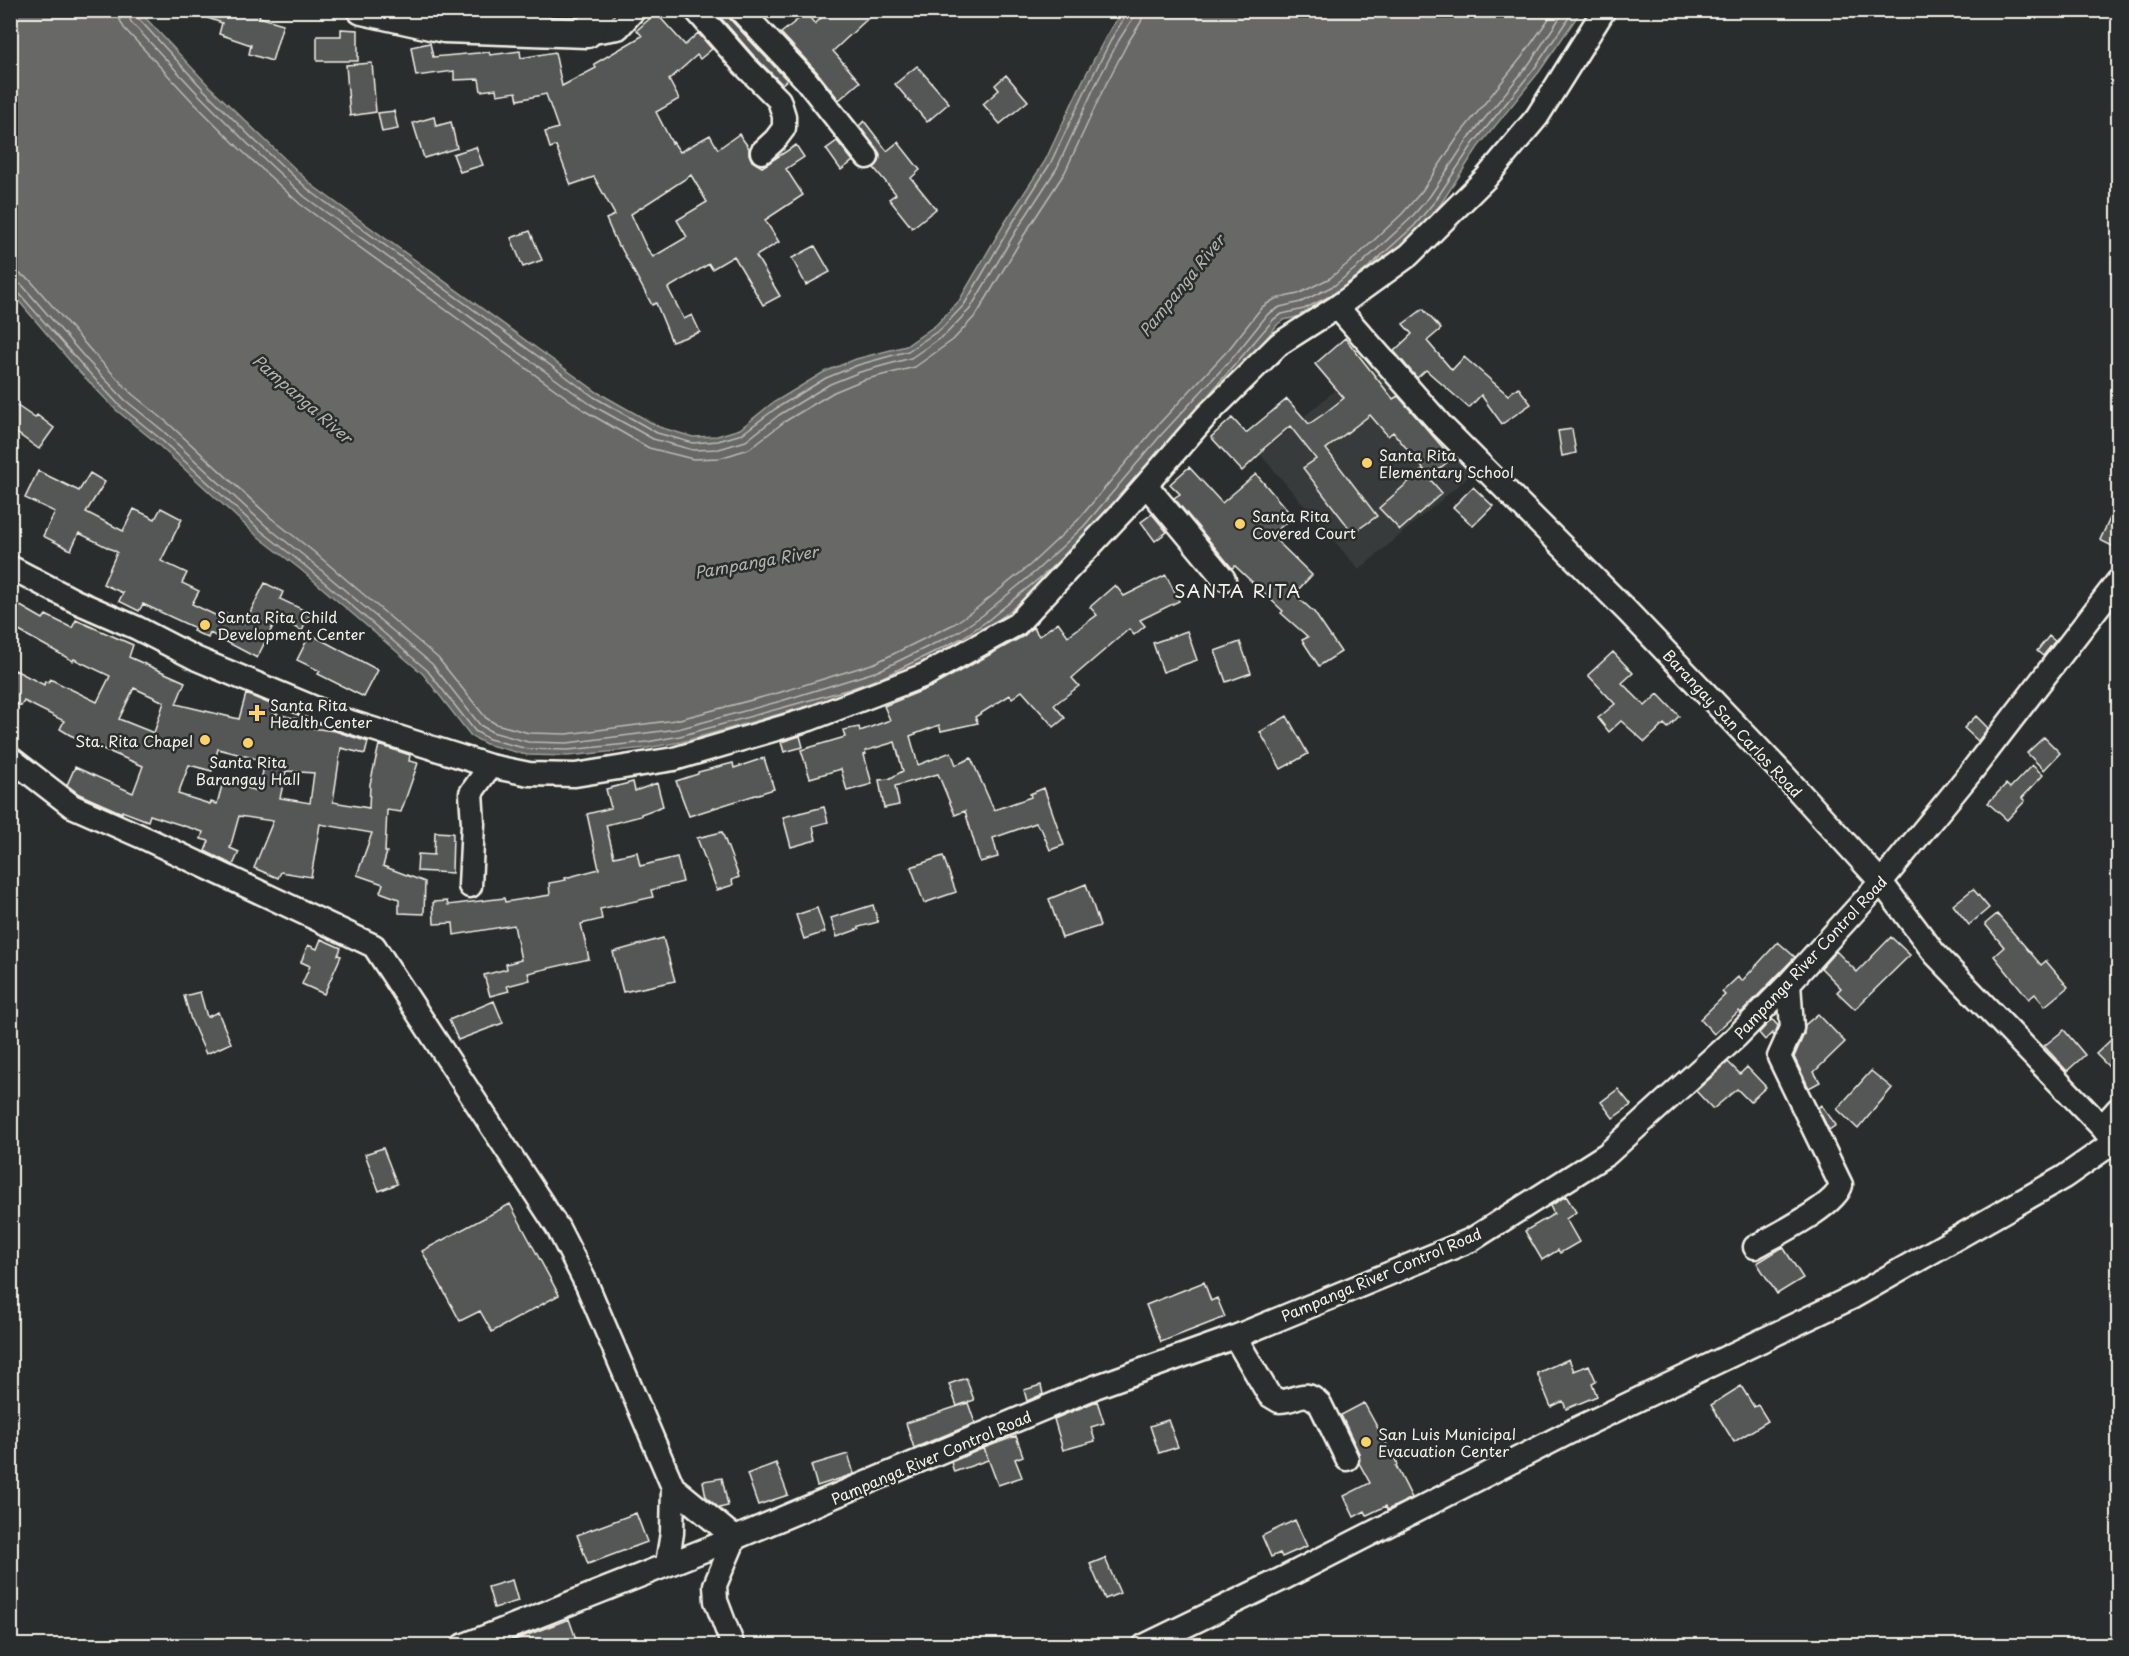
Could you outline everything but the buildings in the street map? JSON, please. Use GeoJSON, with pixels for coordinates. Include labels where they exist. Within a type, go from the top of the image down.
{"type":"FeatureCollection","features":[{"type":"Feature","properties":{"kind":"main road"},"geometry":{"type":"LineString","coordinates":[[363,10],[444,28],[593,22]]}},
{"type":"Feature","properties":{"kind":"street"},"geometry":{"type":"LineString","coordinates":[[593,22],[618,28],[634,10]]}},
{"type":"Feature","properties":{"kind":"street"},"geometry":{"type":"LineString","coordinates":[[696,10],[744,65],[779,100],[784,116],[784,128],[762,152]]}},
{"type":"Feature","properties":{"kind":"street"},"geometry":{"type":"LineString","coordinates":[[740,10],[806,80],[867,157]]}},
{"type":"Feature","properties":{"kind":"street"},"geometry":{"type":"LineString","coordinates":[[10,567],[207,664],[341,719],[490,766],[529,774],[575,775],[674,759],[810,719],[925,675],[1017,624],[1208,415],[1279,345],[1409,255],[1486,178],[1538,117],[1604,10]]}},
{"type":"Feature","properties":{"kind":"street","name":"Barangay San Carlos Road"},"geometry":{"type":"LineString","coordinates":[[1337,307],[1442,426],[1627,611],[1782,773],[1881,882],[1935,954],[2111,1139]]}},
{"type":"Feature","properties":{"kind":"street"},"geometry":{"type":"LineString","coordinates":[[1146,485],[1224,579]]}},
{"type":"Feature","properties":{"kind":"street","name":"Pampanga River Control Road"},"geometry":{"type":"LineString","coordinates":[[462,1646],[735,1538],[1095,1387],[1235,1337],[1471,1240],[1607,1154],[1736,1037],[1789,983],[1881,882],[1971,772],[2118,581]]}},
{"type":"Feature","properties":{"kind":"street"},"geometry":{"type":"LineString","coordinates":[[10,758],[72,806],[374,946],[558,1228],[587,1285],[673,1487],[672,1533],[668,1564]]}},
{"type":"Feature","properties":{"kind":"street"},"geometry":{"type":"LineString","coordinates":[[470,886],[473,823],[471,793],[490,766]]}},
{"type":"Feature","properties":{"kind":"street"},"geometry":{"type":"LineString","coordinates":[[1755,1247],[1810,1215],[1839,1192],[1840,1185],[1779,1057],[1792,1028],[1789,983]]}},
{"type":"Feature","properties":{"kind":"street"},"geometry":{"type":"LineString","coordinates":[[1144,1646],[1284,1578],[1570,1432],[1853,1297],[2064,1177],[2111,1139],[2118,1109]]}},
{"type":"Feature","properties":{"kind":"street"},"geometry":{"type":"LineString","coordinates":[[1235,1337],[1269,1395],[1279,1401],[1304,1394],[1314,1398],[1320,1404],[1347,1459]]}},
{"type":"Feature","properties":{"kind":"street"},"geometry":{"type":"LineString","coordinates":[[673,1487],[735,1538],[715,1585],[716,1601],[733,1646]]}},
{"type":"Feature","properties":{"kind":"shaded area","name":"Santa Rita Elementary School"},"geometry":{"type":"Polygon","coordinates":[[[1374,357],[1474,472],[1359,570],[1260,454],[1374,357]]]}},
{"type":"Feature","properties":{"kind":"water","name":"Pampanga River"},"geometry":{"type":"Polygon","coordinates":[[[10,11],[139,11],[208,85],[313,186],[597,392],[659,427],[693,437],[717,436],[740,429],[771,404],[824,372],[856,359],[906,346],[936,325],[959,301],[1004,224],[1045,161],[1082,82],[1122,11],[1581,11],[1539,72],[1478,147],[1440,205],[1419,230],[1370,274],[1305,315],[1284,320],[1278,324],[1245,364],[1045,582],[991,626],[908,672],[851,694],[681,742],[568,756],[527,755],[486,744],[471,736],[423,674],[300,569],[256,535],[153,440],[116,410],[76,368],[11,292],[10,11]]]}},
{"type":"Feature","properties":{"kind":"place","name":"Santa Rita Elementary School"},"geometry":{"type":"Point","coordinates":[1367,463]}},
{"type":"Feature","properties":{"kind":"place","name":"Santa Rita Covered Court"},"geometry":{"type":"Point","coordinates":[1240,524]}},
{"type":"Feature","properties":{"kind":"place","name":"Santa Rita Child Development Center"},"geometry":{"type":"Point","coordinates":[205,625]}},
{"type":"Feature","properties":{"kind":"place","name":"Santa Rita Health Center"},"geometry":{"type":"Point","coordinates":[257,713]}},
{"type":"Feature","properties":{"kind":"place","name":"Sta. Rita Chapel"},"geometry":{"type":"Point","coordinates":[205,740]}},
{"type":"Feature","properties":{"kind":"place","name":"Santa Rita Barangay Hall"},"geometry":{"type":"Point","coordinates":[248,743]}},
{"type":"Feature","properties":{"kind":"place","name":"San Luis Municipal Evacuation Center"},"geometry":{"type":"Point","coordinates":[1366,1442]}},
{"type":"Feature","properties":{"kind":"district","name":"SANTA RITA"},"geometry":{"type":"Point","coordinates":[1238,590]}}]}
